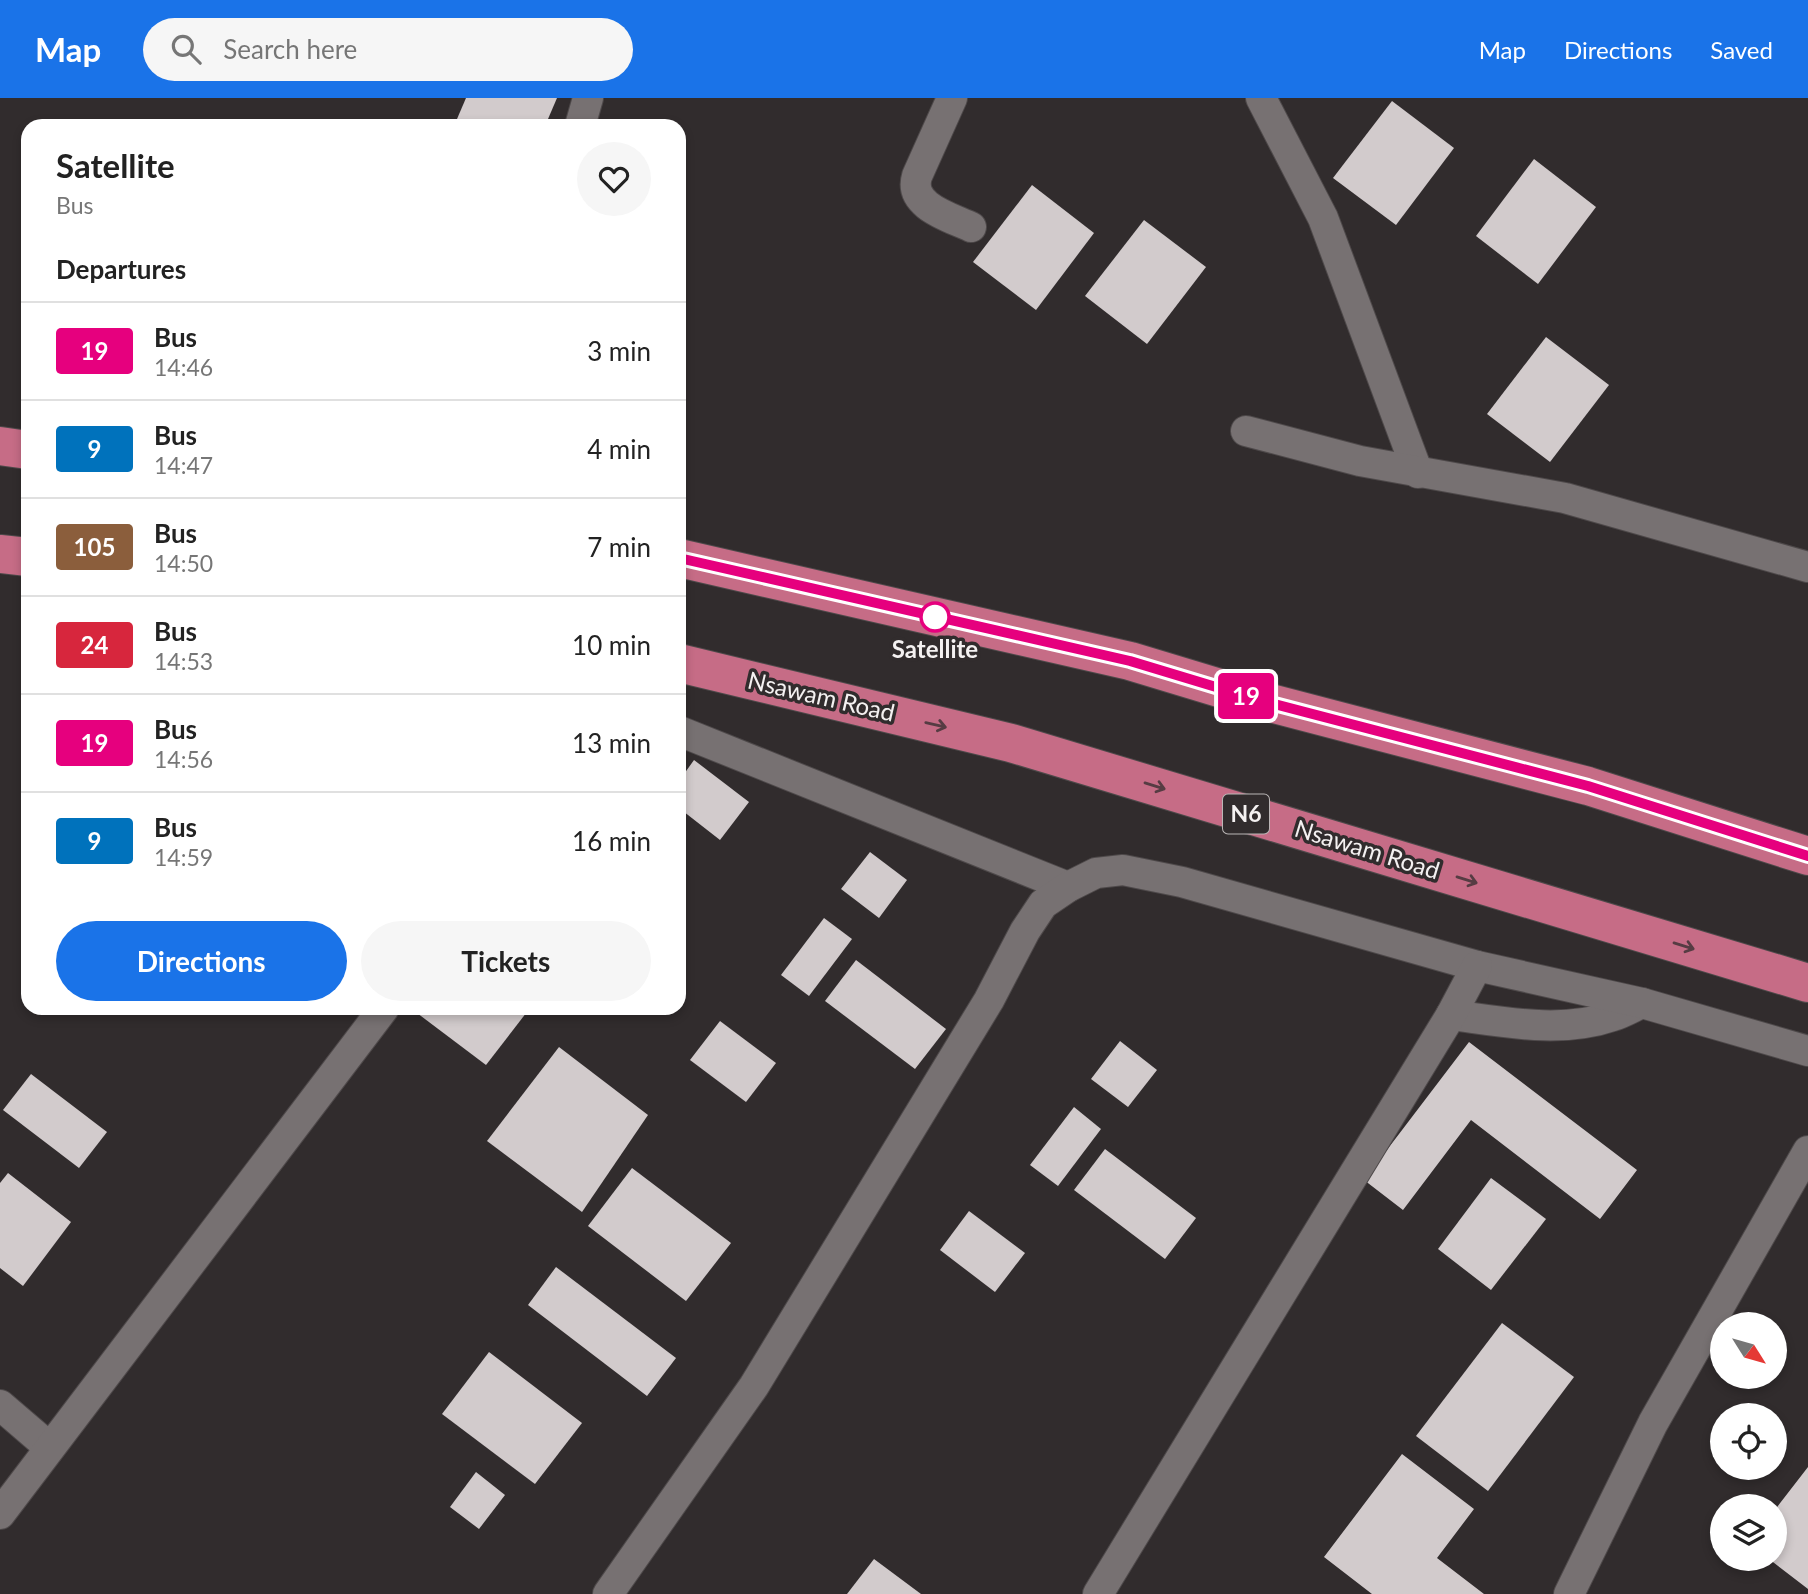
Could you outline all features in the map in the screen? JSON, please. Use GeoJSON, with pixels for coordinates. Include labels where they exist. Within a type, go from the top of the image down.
{"type":"FeatureCollection","features":[{"type":"Feature","properties":{"kind":"highway"},"geometry":{"type":"LineString","coordinates":[[0,446],[21,449]]}},
{"type":"Feature","properties":{"kind":"highway"},"geometry":{"type":"LineString","coordinates":[[0,554],[21,556]]}},
{"type":"Feature","properties":{"kind":"highway"},"geometry":{"type":"LineString","coordinates":[[686,560],[1130,661],[1259,700],[1588,786],[1808,856]]}},
{"type":"Feature","properties":{"kind":"highway","name":"Nsawam Road"},"geometry":{"type":"LineString","coordinates":[[686,665],[1011,743],[1808,984]]}},
{"type":"Feature","properties":{"kind":"street"},"geometry":{"type":"LineString","coordinates":[[582,119],[588,98]]}},
{"type":"Feature","properties":{"kind":"street"},"geometry":{"type":"LineString","coordinates":[[952,98],[918,176],[915,189],[921,200],[929,206],[971,227]]}},
{"type":"Feature","properties":{"kind":"street"},"geometry":{"type":"LineString","coordinates":[[1261,98],[1323,218],[1419,473]]}},
{"type":"Feature","properties":{"kind":"street"},"geometry":{"type":"LineString","coordinates":[[1246,431],[1360,461],[1565,498],[1808,567]]}},
{"type":"Feature","properties":{"kind":"street"},"geometry":{"type":"LineString","coordinates":[[686,734],[1068,887]]}},
{"type":"Feature","properties":{"kind":"street"},"geometry":{"type":"LineString","coordinates":[[608,1594],[754,1386],[989,1000],[1043,904],[1068,887],[1097,873],[1123,870],[1182,882],[1476,966],[1642,1003],[1808,1051]]}},
{"type":"Feature","properties":{"kind":"street"},"geometry":{"type":"LineString","coordinates":[[1098,1594],[1451,1015],[1476,966]]}},
{"type":"Feature","properties":{"kind":"street"},"geometry":{"type":"LineString","coordinates":[[1451,1015],[1531,1026],[1585,1023],[1614,1016],[1642,1003]]}},
{"type":"Feature","properties":{"kind":"street"},"geometry":{"type":"LineString","coordinates":[[0,1514],[379,1015]]}},
{"type":"Feature","properties":{"kind":"street"},"geometry":{"type":"LineString","coordinates":[[1569,1594],[1653,1423],[1808,1151]]}},
{"type":"Feature","properties":{"kind":"street"},"geometry":{"type":"LineString","coordinates":[[0,1405],[49,1447]]}},
{"type":"Feature","properties":{"kind":"building"},"geometry":{"type":"Polygon","coordinates":[[[466,98],[557,98],[548,119],[457,119],[466,98]]]}},
{"type":"Feature","properties":{"kind":"building"},"geometry":{"type":"Polygon","coordinates":[[[1392,101],[1454,148],[1396,225],[1333,178],[1392,101]]]}},
{"type":"Feature","properties":{"kind":"building"},"geometry":{"type":"Polygon","coordinates":[[[1534,159],[1596,207],[1538,284],[1476,236],[1534,159]]]}},
{"type":"Feature","properties":{"kind":"building"},"geometry":{"type":"Polygon","coordinates":[[[1032,185],[1094,233],[1036,310],[973,262],[1032,185]]]}},
{"type":"Feature","properties":{"kind":"building"},"geometry":{"type":"Polygon","coordinates":[[[1144,220],[1206,267],[1147,344],[1085,296],[1144,220]]]}},
{"type":"Feature","properties":{"kind":"building"},"geometry":{"type":"Polygon","coordinates":[[[1546,337],[1609,385],[1550,462],[1487,414],[1546,337]]]}},
{"type":"Feature","properties":{"kind":"building"},"geometry":{"type":"Polygon","coordinates":[[[694,760],[749,802],[720,840],[686,813],[686,771],[694,760]]]}},
{"type":"Feature","properties":{"kind":"building"},"geometry":{"type":"Polygon","coordinates":[[[870,852],[907,880],[879,918],[841,889],[870,852]]]}},
{"type":"Feature","properties":{"kind":"building"},"geometry":{"type":"Polygon","coordinates":[[[824,918],[852,939],[809,996],[781,975],[824,918]]]}},
{"type":"Feature","properties":{"kind":"building"},"geometry":{"type":"Polygon","coordinates":[[[856,960],[946,1029],[915,1069],[825,1001],[856,960]]]}},
{"type":"Feature","properties":{"kind":"building"},"geometry":{"type":"Polygon","coordinates":[[[420,1015],[525,1015],[486,1065],[420,1015]]]}},
{"type":"Feature","properties":{"kind":"building"},"geometry":{"type":"Polygon","coordinates":[[[720,1021],[776,1063],[746,1102],[690,1060],[720,1021]]]}},
{"type":"Feature","properties":{"kind":"building"},"geometry":{"type":"Polygon","coordinates":[[[1120,1041],[1157,1070],[1128,1107],[1091,1079],[1120,1041]]]}},
{"type":"Feature","properties":{"kind":"building"},"geometry":{"type":"Polygon","coordinates":[[[1469,1042],[1637,1170],[1600,1219],[1471,1120],[1403,1210],[1364,1180],[1469,1042]]]}},
{"type":"Feature","properties":{"kind":"building"},"geometry":{"type":"Polygon","coordinates":[[[559,1047],[648,1115],[582,1212],[487,1141],[559,1047]]]}},
{"type":"Feature","properties":{"kind":"building"},"geometry":{"type":"Polygon","coordinates":[[[31,1074],[107,1132],[79,1168],[3,1110],[31,1074]]]}},
{"type":"Feature","properties":{"kind":"building"},"geometry":{"type":"Polygon","coordinates":[[[1074,1107],[1101,1129],[1058,1186],[1030,1165],[1074,1107]]]}},
{"type":"Feature","properties":{"kind":"building"},"geometry":{"type":"Polygon","coordinates":[[[1105,1149],[1196,1218],[1165,1259],[1074,1190],[1105,1149]]]}},
{"type":"Feature","properties":{"kind":"building"},"geometry":{"type":"Polygon","coordinates":[[[632,1168],[731,1243],[686,1301],[588,1226],[632,1168]]]}},
{"type":"Feature","properties":{"kind":"building"},"geometry":{"type":"Polygon","coordinates":[[[8,1173],[71,1222],[23,1286],[0,1268],[0,1183],[8,1173]]]}},
{"type":"Feature","properties":{"kind":"building"},"geometry":{"type":"Polygon","coordinates":[[[1491,1178],[1546,1219],[1491,1290],[1438,1249],[1491,1178]]]}},
{"type":"Feature","properties":{"kind":"building"},"geometry":{"type":"Polygon","coordinates":[[[969,1211],[1025,1253],[995,1292],[940,1250],[969,1211]]]}},
{"type":"Feature","properties":{"kind":"building"},"geometry":{"type":"Polygon","coordinates":[[[556,1267],[676,1358],[647,1396],[528,1305],[556,1267]]]}},
{"type":"Feature","properties":{"kind":"building"},"geometry":{"type":"Polygon","coordinates":[[[1502,1323],[1574,1377],[1488,1491],[1416,1436],[1502,1323]]]}},
{"type":"Feature","properties":{"kind":"building"},"geometry":{"type":"Polygon","coordinates":[[[489,1352],[582,1423],[535,1484],[442,1414],[489,1352]]]}},
{"type":"Feature","properties":{"kind":"building"},"geometry":{"type":"Polygon","coordinates":[[[1402,1454],[1474,1509],[1437,1558],[1484,1594],[1372,1594],[1324,1557],[1402,1454]]]}},
{"type":"Feature","properties":{"kind":"building"},"geometry":{"type":"Polygon","coordinates":[[[1808,1467],[1808,1589],[1785,1571],[1787,1571],[1787,1494],[1808,1467]]]}},
{"type":"Feature","properties":{"kind":"building"},"geometry":{"type":"Polygon","coordinates":[[[476,1472],[505,1495],[479,1529],[450,1507],[476,1472]]]}},
{"type":"Feature","properties":{"kind":"building"},"geometry":{"type":"Polygon","coordinates":[[[874,1559],[921,1594],[847,1594],[874,1559]]]}},
{"type":"Feature","properties":{"kind":"bus line","name":"19"},"geometry":{"type":"LineString","coordinates":[[686,560],[1130,661],[1259,700],[1588,786],[1808,856]]}},
{"type":"Feature","properties":{"kind":"place","name":"Satellite"},"geometry":{"type":"Point","coordinates":[935,617]}}]}
